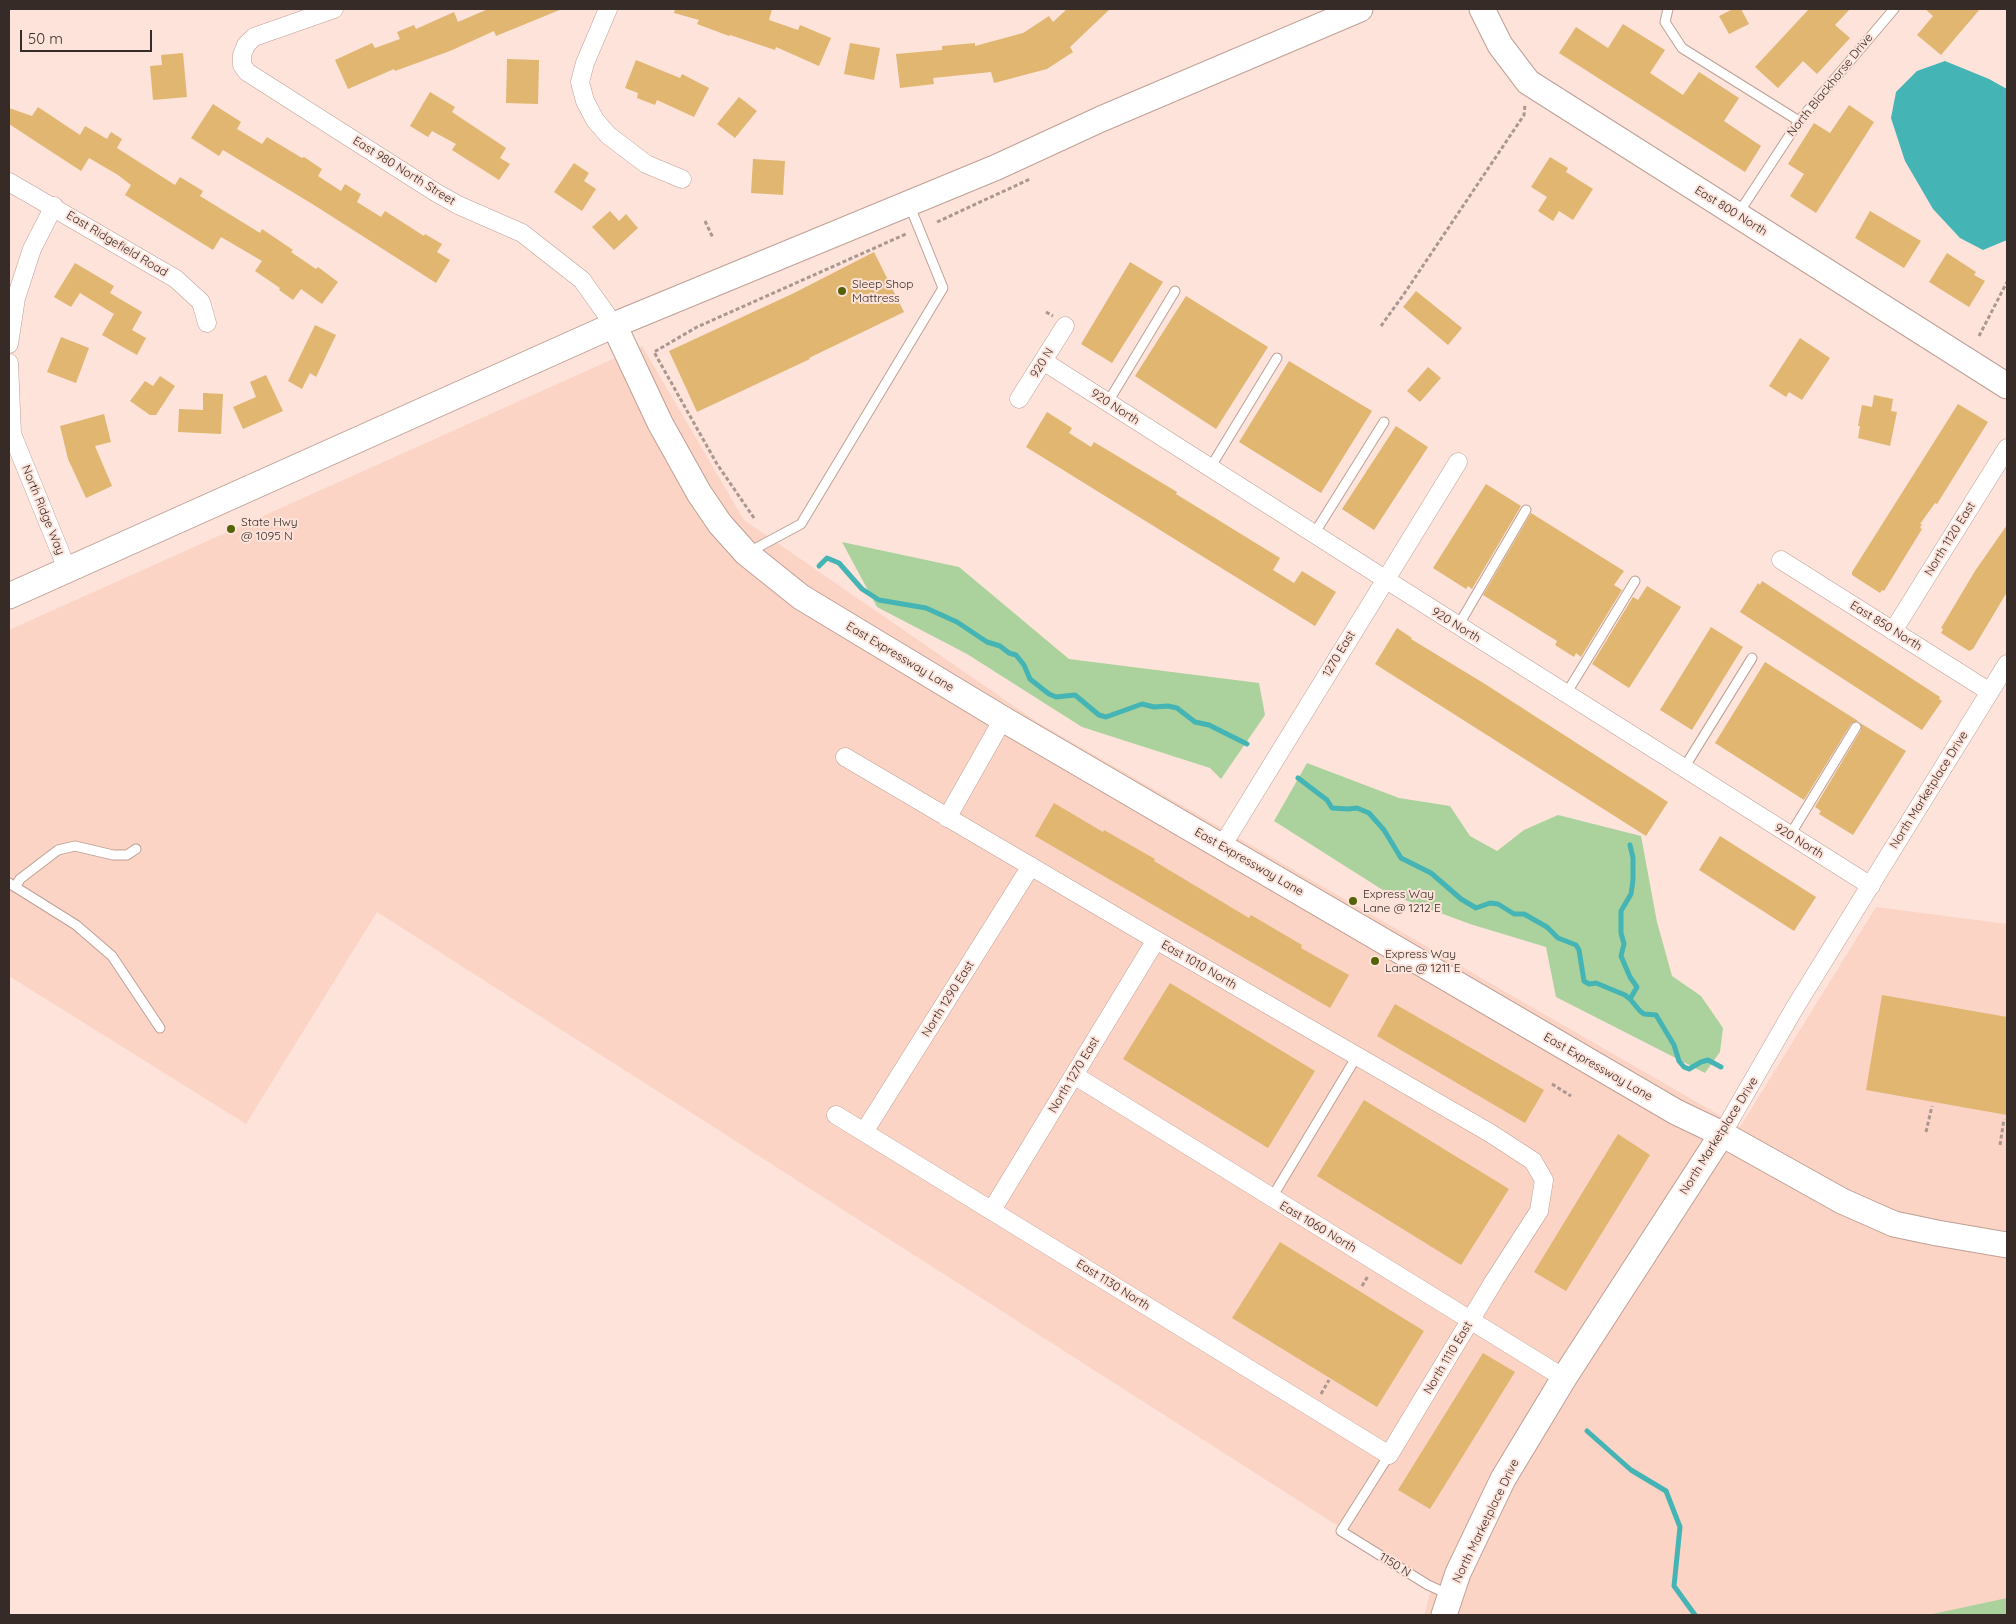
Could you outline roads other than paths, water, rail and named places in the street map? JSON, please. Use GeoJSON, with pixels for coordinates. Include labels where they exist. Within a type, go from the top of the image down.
{"type":"FeatureCollection","features":[{"type":"Feature","properties":{"kind":"street","name":"East 980 North Street"},"geometry":{"type":"LineString","coordinates":[[334,9],[254,37],[246,45],[242,55],[242,65],[247,72],[427,187],[458,205],[491,218],[529,238],[582,280],[614,325]]}},
{"type":"Feature","properties":{"kind":"street"},"geometry":{"type":"LineString","coordinates":[[608,9],[583,69],[580,82],[584,101],[595,120],[608,135],[646,164],[682,179]]}},
{"type":"Feature","properties":{"kind":"street"},"geometry":{"type":"LineString","coordinates":[[9,596],[614,325],[908,203],[1360,9]]}},
{"type":"Feature","properties":{"kind":"street","name":"East 800 North"},"geometry":{"type":"LineString","coordinates":[[1482,9],[1500,45],[1528,82],[2007,386]]}},
{"type":"Feature","properties":{"kind":"street","name":"East Ridgefield Road"},"geometry":{"type":"LineString","coordinates":[[9,182],[54,206],[176,279],[201,302],[208,323]]}},
{"type":"Feature","properties":{"kind":"street"},"geometry":{"type":"LineString","coordinates":[[9,344],[16,298],[32,249],[54,206]]}},
{"type":"Feature","properties":{"kind":"street","name":"East Expressway Lane"},"geometry":{"type":"LineString","coordinates":[[614,325],[660,423],[684,467],[720,524],[746,553],[801,597],[1003,719],[1676,1112],[1722,1134],[1842,1201],[1894,1224],[2007,1245]]}},
{"type":"Feature","properties":{"kind":"street","name":"920 N"},"geometry":{"type":"LineString","coordinates":[[1019,399],[1065,326]]}},
{"type":"Feature","properties":{"kind":"street","name":"920 North"},"geometry":{"type":"LineString","coordinates":[[1043,361],[1384,580],[1871,886]]}},
{"type":"Feature","properties":{"kind":"street","name":"North Ridge Way"},"geometry":{"type":"LineString","coordinates":[[9,363],[12,434],[67,569]]}},
{"type":"Feature","properties":{"kind":"street","name":"North 1120 East"},"geometry":{"type":"LineString","coordinates":[[1893,631],[2007,448]]}},
{"type":"Feature","properties":{"kind":"street","name":"1270 East"},"geometry":{"type":"LineString","coordinates":[[1222,846],[1458,462]]}},
{"type":"Feature","properties":{"kind":"street","name":"East 850 North"},"geometry":{"type":"LineString","coordinates":[[1781,560],[1990,692]]}},
{"type":"Feature","properties":{"kind":"street","name":"North Marketplace Drive"},"geometry":{"type":"LineString","coordinates":[[1448,1605],[1458,1573],[1503,1479],[1564,1378],[1722,1134],[1794,1009],[2007,664]]}},
{"type":"Feature","properties":{"kind":"street"},"geometry":{"type":"LineString","coordinates":[[947,818],[1003,719]]}},
{"type":"Feature","properties":{"kind":"street","name":"East 1010 North"},"geometry":{"type":"LineString","coordinates":[[845,757],[1520,1152],[1532,1161],[1544,1180]]}},
{"type":"Feature","properties":{"kind":"street","name":"North 1290 East"},"geometry":{"type":"LineString","coordinates":[[864,1132],[1031,866]]}},
{"type":"Feature","properties":{"kind":"street","name":"North 1270 East"},"geometry":{"type":"LineString","coordinates":[[992,1210],[1156,940]]}},
{"type":"Feature","properties":{"kind":"street","name":"East 1060 North"},"geometry":{"type":"LineString","coordinates":[[1074,1075],[1271,1199],[1564,1378]]}},
{"type":"Feature","properties":{"kind":"street","name":"East 1130 North"},"geometry":{"type":"LineString","coordinates":[[836,1115],[1389,1455]]}},
{"type":"Feature","properties":{"kind":"street","name":"North 1110 East"},"geometry":{"type":"LineString","coordinates":[[1389,1455],[1539,1211],[1544,1180]]}},
{"type":"Feature","properties":{"kind":"lane"},"geometry":{"type":"LineString","coordinates":[[1668,9],[1665,22],[1682,48],[1799,121]]}},
{"type":"Feature","properties":{"kind":"lane","name":"North Blackhorse Drive"},"geometry":{"type":"LineString","coordinates":[[1737,214],[1799,121],[1894,9]]}},
{"type":"Feature","properties":{"kind":"lane"},"geometry":{"type":"LineString","coordinates":[[746,553],[801,524],[943,288],[908,203]]}},
{"type":"Feature","properties":{"kind":"lane"},"geometry":{"type":"LineString","coordinates":[[1108,402],[1175,291]]}},
{"type":"Feature","properties":{"kind":"lane"},"geometry":{"type":"LineString","coordinates":[[1210,468],[1277,358]]}},
{"type":"Feature","properties":{"kind":"lane"},"geometry":{"type":"LineString","coordinates":[[1314,534],[1384,422]]}},
{"type":"Feature","properties":{"kind":"lane"},"geometry":{"type":"LineString","coordinates":[[1458,626],[1526,510]]}},
{"type":"Feature","properties":{"kind":"lane"},"geometry":{"type":"LineString","coordinates":[[1566,694],[1635,581]]}},
{"type":"Feature","properties":{"kind":"lane"},"geometry":{"type":"LineString","coordinates":[[1684,768],[1752,658]]}},
{"type":"Feature","properties":{"kind":"lane"},"geometry":{"type":"LineString","coordinates":[[1790,835],[1856,727]]}},
{"type":"Feature","properties":{"kind":"lane"},"geometry":{"type":"LineString","coordinates":[[136,849],[127,855],[112,855],[75,846],[58,850],[12,885],[76,925],[112,956],[160,1028]]}},
{"type":"Feature","properties":{"kind":"lane"},"geometry":{"type":"LineString","coordinates":[[1271,1199],[1357,1056]]}},
{"type":"Feature","properties":{"kind":"lane","name":"North 1110 East"},"geometry":{"type":"LineString","coordinates":[[1340,1531],[1389,1455]]}},
{"type":"Feature","properties":{"kind":"lane","name":"1150 N"},"geometry":{"type":"LineString","coordinates":[[1340,1531],[1428,1585],[1448,1605]]}},
{"type":"Feature","properties":{"kind":"water"},"geometry":{"type":"Polygon","coordinates":[[[1945,61],[1989,79],[2007,89],[2007,240],[1983,250],[1960,238],[1933,209],[1905,161],[1891,118],[1896,92],[1917,71],[1945,61]]]}},
{"type":"Feature","properties":{"kind":"waterway"},"geometry":{"type":"LineString","coordinates":[[819,566],[827,558],[839,563],[862,589],[879,600],[926,608],[957,622],[987,642],[1000,646],[1009,653],[1016,655],[1024,665],[1030,679],[1049,694],[1056,697],[1075,695],[1099,715],[1106,717],[1142,704],[1154,707],[1168,706],[1177,708],[1195,722],[1209,725],[1247,744]]}},
{"type":"Feature","properties":{"kind":"waterway"},"geometry":{"type":"LineString","coordinates":[[1298,778],[1327,800],[1332,808],[1357,808],[1369,813],[1384,830],[1401,858],[1431,873],[1461,899],[1476,908],[1490,903],[1498,904],[1514,914],[1524,914],[1547,927],[1558,938],[1576,945],[1579,950],[1584,981],[1589,984],[1596,983],[1625,995],[1644,1014],[1656,1015],[1674,1045],[1679,1061],[1684,1067],[1689,1069],[1708,1060],[1721,1067]]}},
{"type":"Feature","properties":{"kind":"waterway"},"geometry":{"type":"LineString","coordinates":[[1630,845],[1633,858],[1633,880],[1631,894],[1621,911],[1621,933],[1624,944],[1621,956],[1630,977],[1637,987],[1630,999]]}},
{"type":"Feature","properties":{"kind":"waterway"},"geometry":{"type":"LineString","coordinates":[[1587,1431],[1631,1470],[1666,1491],[1680,1527],[1674,1586],[1695,1615]]}},
{"type":"Feature","properties":{"kind":"place","name":"Sleep Shop Mattress"},"geometry":{"type":"Point","coordinates":[842,291]}},
{"type":"Feature","properties":{"kind":"place","name":"State Hwy @ 1095 N"},"geometry":{"type":"Point","coordinates":[231,529]}},
{"type":"Feature","properties":{"kind":"place","name":"Express Way Lane @ 1212 E"},"geometry":{"type":"Point","coordinates":[1353,901]}},
{"type":"Feature","properties":{"kind":"place","name":"Express Way Lane @ 1211 E"},"geometry":{"type":"Point","coordinates":[1375,961]}}]}
